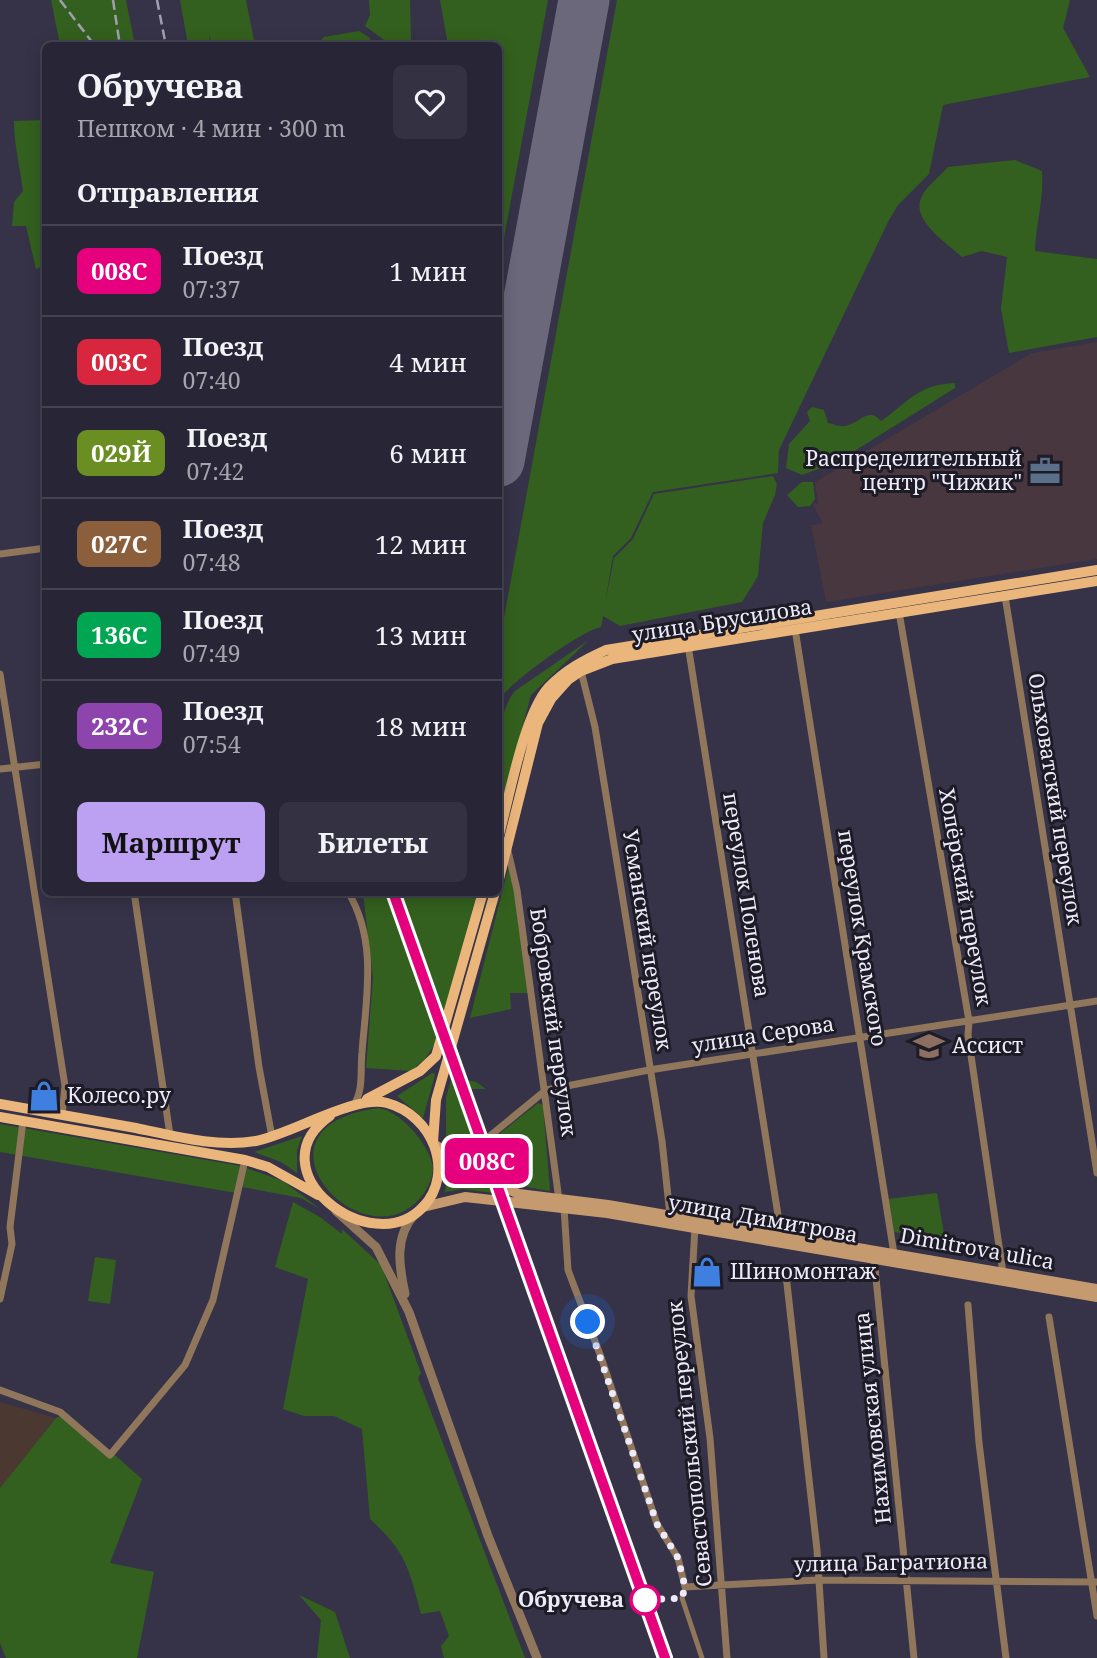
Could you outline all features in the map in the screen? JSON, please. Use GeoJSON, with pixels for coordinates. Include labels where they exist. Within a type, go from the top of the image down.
{"type":"FeatureCollection","features":[{"type":"Feature","properties":{"kind":"main road","name":"улица Брусилова"},"geometry":{"type":"LineString","coordinates":[[502,867],[538,723],[551,699],[581,671],[612,659],[688,645],[1005,596],[1097,570]]}},
{"type":"Feature","properties":{"kind":"main road","name":"улица Брусилова"},"geometry":{"type":"LineString","coordinates":[[502,824],[536,705],[559,677],[577,663],[606,650],[1056,582],[1097,581]]}},
{"type":"Feature","properties":{"kind":"main road"},"geometry":{"type":"LineString","coordinates":[[354,1105],[413,1076],[436,1056],[482,896]]}},
{"type":"Feature","properties":{"kind":"main road"},"geometry":{"type":"LineString","coordinates":[[421,1209],[439,1175],[439,1158],[433,1143],[436,1100],[494,896]]}},
{"type":"Feature","properties":{"kind":"main road","name":"улица Димитрова"},"geometry":{"type":"LineString","coordinates":[[562,1204],[466,1198],[421,1209],[397,1220],[374,1222],[351,1217],[326,1201],[308,1175],[306,1150],[314,1130],[330,1115],[354,1105],[379,1101],[397,1107],[419,1125],[433,1143],[461,1164],[500,1187],[562,1204],[1097,1297]]}},
{"type":"Feature","properties":{"kind":"main road"},"geometry":{"type":"LineString","coordinates":[[0,1104],[170,1135],[230,1143],[272,1137],[330,1115]]}},
{"type":"Feature","properties":{"kind":"main road"},"geometry":{"type":"LineString","coordinates":[[0,1117],[244,1160],[268,1167],[326,1201]]}},
{"type":"Feature","properties":{"kind":"main road","name":"Dimitrova ulica"},"geometry":{"type":"LineString","coordinates":[[562,1204],[670,1216],[1097,1289]]}},
{"type":"Feature","properties":{"kind":"street"},"geometry":{"type":"LineString","coordinates":[[0,554],[42,549]]}},
{"type":"Feature","properties":{"kind":"street","name":"Ольховатский переулок"},"geometry":{"type":"LineString","coordinates":[[1005,596],[1097,1173]]}},
{"type":"Feature","properties":{"kind":"street","name":"Хопёрский переулок"},"geometry":{"type":"LineString","coordinates":[[899,612],[969,1021],[968,1035],[1003,1273]]}},
{"type":"Feature","properties":{"kind":"street","name":"переулок Крамского"},"geometry":{"type":"LineString","coordinates":[[795,629],[894,1254]]}},
{"type":"Feature","properties":{"kind":"street","name":"переулок Поленова"},"geometry":{"type":"LineString","coordinates":[[688,645],[781,1234]]}},
{"type":"Feature","properties":{"kind":"street","name":"Усманский переулок"},"geometry":{"type":"LineString","coordinates":[[581,671],[594,727],[662,1141],[670,1216]]}},
{"type":"Feature","properties":{"kind":"street"},"geometry":{"type":"LineString","coordinates":[[0,674],[65,1086],[62,1115]]}},
{"type":"Feature","properties":{"kind":"street"},"geometry":{"type":"LineString","coordinates":[[0,769],[42,765]]}},
{"type":"Feature","properties":{"kind":"street","name":"Бобровский переулок"},"geometry":{"type":"LineString","coordinates":[[507,849],[517,890],[562,1204]]}},
{"type":"Feature","properties":{"kind":"street"},"geometry":{"type":"LineString","coordinates":[[135,896],[170,1135]]}},
{"type":"Feature","properties":{"kind":"street"},"geometry":{"type":"LineString","coordinates":[[235,896],[258,1067],[272,1137]]}},
{"type":"Feature","properties":{"kind":"street"},"geometry":{"type":"LineString","coordinates":[[351,896],[359,909],[369,983],[361,1088],[354,1105]]}},
{"type":"Feature","properties":{"kind":"street","name":"улица Серова"},"geometry":{"type":"LineString","coordinates":[[461,1164],[474,1149],[546,1090],[649,1070],[1097,1001]]}},
{"type":"Feature","properties":{"kind":"street"},"geometry":{"type":"LineString","coordinates":[[0,1298],[12,1244],[10,1227],[23,1121]]}},
{"type":"Feature","properties":{"kind":"street"},"geometry":{"type":"LineString","coordinates":[[0,1390],[60,1412],[110,1455],[185,1365],[213,1300],[244,1160]]}},
{"type":"Feature","properties":{"kind":"street"},"geometry":{"type":"LineString","coordinates":[[326,1201],[376,1247],[409,1312],[488,1536],[537,1658]]}},
{"type":"Feature","properties":{"kind":"street"},"geometry":{"type":"LineString","coordinates":[[562,1204],[568,1270],[601,1357],[657,1524],[678,1558],[685,1587],[682,1598],[702,1658]]}},
{"type":"Feature","properties":{"kind":"street"},"geometry":{"type":"LineString","coordinates":[[409,1312],[399,1252],[407,1225],[421,1209]]}},
{"type":"Feature","properties":{"kind":"street","name":"Севастопольский переулок"},"geometry":{"type":"LineString","coordinates":[[695,1227],[691,1296],[710,1438],[727,1658]]}},
{"type":"Feature","properties":{"kind":"street","name":"Нахимовская улица"},"geometry":{"type":"LineString","coordinates":[[874,1258],[909,1581],[914,1658]]}},
{"type":"Feature","properties":{"kind":"street"},"geometry":{"type":"LineString","coordinates":[[786,1275],[824,1658]]}},
{"type":"Feature","properties":{"kind":"street"},"geometry":{"type":"LineString","coordinates":[[968,1305],[979,1443],[1006,1658]]}},
{"type":"Feature","properties":{"kind":"street"},"geometry":{"type":"LineString","coordinates":[[1049,1317],[1094,1582],[1097,1616]]}},
{"type":"Feature","properties":{"kind":"street","name":"улица Багратиона"},"geometry":{"type":"LineString","coordinates":[[685,1587],[818,1580],[1094,1582]]}},
{"type":"Feature","properties":{"kind":"shaded area"},"geometry":{"type":"Polygon","coordinates":[[[1097,342],[1097,559],[826,602],[811,525],[823,523],[812,503],[818,504],[815,482],[1032,353],[1097,342]]]}},
{"type":"Feature","properties":{"kind":"shaded area"},"geometry":{"type":"Polygon","coordinates":[[[0,1402],[56,1418],[0,1488],[0,1402]]]}},
{"type":"Feature","properties":{"kind":"green space"},"geometry":{"type":"Polygon","coordinates":[[[51,0],[126,0],[134,42],[59,42],[51,0]]]}},
{"type":"Feature","properties":{"kind":"green space"},"geometry":{"type":"Polygon","coordinates":[[[180,0],[246,0],[254,42],[211,42],[209,35],[210,42],[187,42],[180,0]]]}},
{"type":"Feature","properties":{"kind":"green space"},"geometry":{"type":"Polygon","coordinates":[[[369,0],[410,0],[410,42],[387,42],[365,26],[370,15],[369,0]]]}},
{"type":"Feature","properties":{"kind":"green space"},"geometry":{"type":"Polygon","coordinates":[[[440,0],[548,0],[502,249],[502,42],[447,42],[440,0]]]}},
{"type":"Feature","properties":{"kind":"green space"},"geometry":{"type":"Polygon","coordinates":[[[617,0],[1070,0],[1063,28],[1090,77],[943,105],[929,174],[898,205],[889,220],[779,450],[778,473],[653,492],[631,538],[613,556],[605,603],[614,558],[633,539],[654,494],[773,476],[777,484],[763,523],[758,576],[742,602],[620,626],[603,616],[601,627],[578,637],[547,658],[502,696],[503,623],[617,0]]]}},
{"type":"Feature","properties":{"kind":"green space"},"geometry":{"type":"Polygon","coordinates":[[[359,31],[370,38],[370,42],[319,42],[324,37],[359,31]]]}},
{"type":"Feature","properties":{"kind":"green space"},"geometry":{"type":"Polygon","coordinates":[[[42,120],[42,266],[36,269],[26,226],[12,226],[14,202],[23,191],[14,121],[42,120]]]}},
{"type":"Feature","properties":{"kind":"green space"},"geometry":{"type":"Polygon","coordinates":[[[1015,160],[1042,171],[1035,251],[1097,259],[1097,337],[1009,353],[1001,309],[1007,257],[982,251],[962,257],[925,222],[919,205],[922,196],[948,167],[1015,160]]]}},
{"type":"Feature","properties":{"kind":"green space"},"geometry":{"type":"Polygon","coordinates":[[[955,383],[955,388],[837,462],[802,475],[786,468],[789,444],[810,421],[807,412],[812,407],[824,410],[828,423],[838,426],[850,425],[867,415],[881,421],[922,391],[955,383]]]}},
{"type":"Feature","properties":{"kind":"green space"},"geometry":{"type":"Polygon","coordinates":[[[802,482],[813,482],[815,499],[810,506],[798,507],[787,495],[802,482]]]}},
{"type":"Feature","properties":{"kind":"green space"},"geometry":{"type":"Polygon","coordinates":[[[589,640],[531,695],[502,804],[502,722],[515,691],[589,640]]]}},
{"type":"Feature","properties":{"kind":"green space"},"geometry":{"type":"Polygon","coordinates":[[[509,865],[514,866],[524,967],[530,993],[510,993],[511,1009],[470,1018],[502,896],[509,865]]]}},
{"type":"Feature","properties":{"kind":"green space"},"geometry":{"type":"Polygon","coordinates":[[[363,896],[476,896],[435,1044],[425,1059],[411,1071],[366,1068],[373,978],[363,896]]]}},
{"type":"Feature","properties":{"kind":"green space"},"geometry":{"type":"Polygon","coordinates":[[[432,1073],[435,1074],[423,1118],[397,1096],[432,1073]]]}},
{"type":"Feature","properties":{"kind":"green space"},"geometry":{"type":"Polygon","coordinates":[[[452,1077],[476,1082],[486,1089],[472,1089],[464,1102],[472,1142],[464,1144],[446,1135],[446,1097],[452,1077]]]}},
{"type":"Feature","properties":{"kind":"green space"},"geometry":{"type":"Polygon","coordinates":[[[538,1103],[543,1105],[550,1191],[521,1185],[497,1174],[480,1164],[477,1152],[538,1103]]]}},
{"type":"Feature","properties":{"kind":"green space"},"geometry":{"type":"Polygon","coordinates":[[[378,1108],[395,1114],[411,1128],[429,1155],[433,1171],[424,1193],[400,1213],[373,1216],[347,1206],[326,1188],[314,1165],[316,1141],[336,1121],[378,1108]]]}},
{"type":"Feature","properties":{"kind":"green space"},"geometry":{"type":"Polygon","coordinates":[[[0,1124],[241,1166],[236,1193],[0,1152],[0,1124]]]}},
{"type":"Feature","properties":{"kind":"green space"},"geometry":{"type":"Polygon","coordinates":[[[302,1136],[297,1150],[297,1173],[281,1162],[254,1152],[302,1136]]]}},
{"type":"Feature","properties":{"kind":"green space"},"geometry":{"type":"Polygon","coordinates":[[[450,1163],[501,1194],[463,1189],[445,1192],[450,1163]]]}},
{"type":"Feature","properties":{"kind":"green space"},"geometry":{"type":"Polygon","coordinates":[[[246,1168],[283,1181],[320,1209],[301,1198],[242,1187],[246,1168]]]}},
{"type":"Feature","properties":{"kind":"green space"},"geometry":{"type":"Polygon","coordinates":[[[937,1193],[945,1240],[894,1232],[888,1199],[937,1193]]]}},
{"type":"Feature","properties":{"kind":"green space"},"geometry":{"type":"Polygon","coordinates":[[[293,1202],[320,1217],[342,1234],[342,1229],[381,1265],[421,1373],[418,1378],[525,1658],[444,1658],[441,1646],[449,1636],[440,1611],[421,1614],[413,1584],[399,1551],[370,1519],[362,1429],[334,1416],[304,1416],[283,1409],[308,1279],[275,1267],[293,1202]]]}},
{"type":"Feature","properties":{"kind":"green space"},"geometry":{"type":"Polygon","coordinates":[[[95,1257],[116,1260],[110,1304],[88,1301],[95,1257]]]}},
{"type":"Feature","properties":{"kind":"green space"},"geometry":{"type":"Polygon","coordinates":[[[67,1413],[142,1479],[110,1563],[154,1572],[137,1658],[6,1658],[0,1643],[0,1488],[56,1418],[67,1413]]]}},
{"type":"Feature","properties":{"kind":"green space"},"geometry":{"type":"Polygon","coordinates":[[[299,1595],[335,1612],[350,1658],[317,1658],[321,1620],[299,1595]]]}},
{"type":"Feature","properties":{"kind":"runway"},"geometry":{"type":"LineString","coordinates":[[502,445],[584,0]]}},
{"type":"Feature","properties":{"kind":"railway"},"geometry":{"type":"LineString","coordinates":[[60,0],[92,42]]}},
{"type":"Feature","properties":{"kind":"railway"},"geometry":{"type":"LineString","coordinates":[[113,0],[119,42]]}},
{"type":"Feature","properties":{"kind":"railway"},"geometry":{"type":"LineString","coordinates":[[157,0],[165,42]]}},
{"type":"Feature","properties":{"kind":"railway"},"geometry":{"type":"LineString","coordinates":[[558,1345],[672,1658]]}},
{"type":"Feature","properties":{"kind":"train","name":"008С"},"geometry":{"type":"LineString","coordinates":[[394,896],[665,1658]]}},
{"type":"Feature","properties":{"kind":"place","name":"Распределительный центр \"Чижик\""},"geometry":{"type":"Point","coordinates":[1045,471]}},
{"type":"Feature","properties":{"kind":"place","name":"Ассист"},"geometry":{"type":"Point","coordinates":[929,1046]}},
{"type":"Feature","properties":{"kind":"place","name":"Колесо.ру"},"geometry":{"type":"Point","coordinates":[44,1096]}},
{"type":"Feature","properties":{"kind":"place","name":"Шиномонтаж"},"geometry":{"type":"Point","coordinates":[707,1272]}},
{"type":"Feature","properties":{"kind":"place","name":"Обручева"},"geometry":{"type":"Point","coordinates":[645,1600]}},
{"type":"Feature","properties":{"kind":"route"},"geometry":{"type":"LineString","coordinates":[[588,1322],[657,1524],[678,1558],[683,1573],[685,1587],[682,1598],[645,1600]]}}]}
